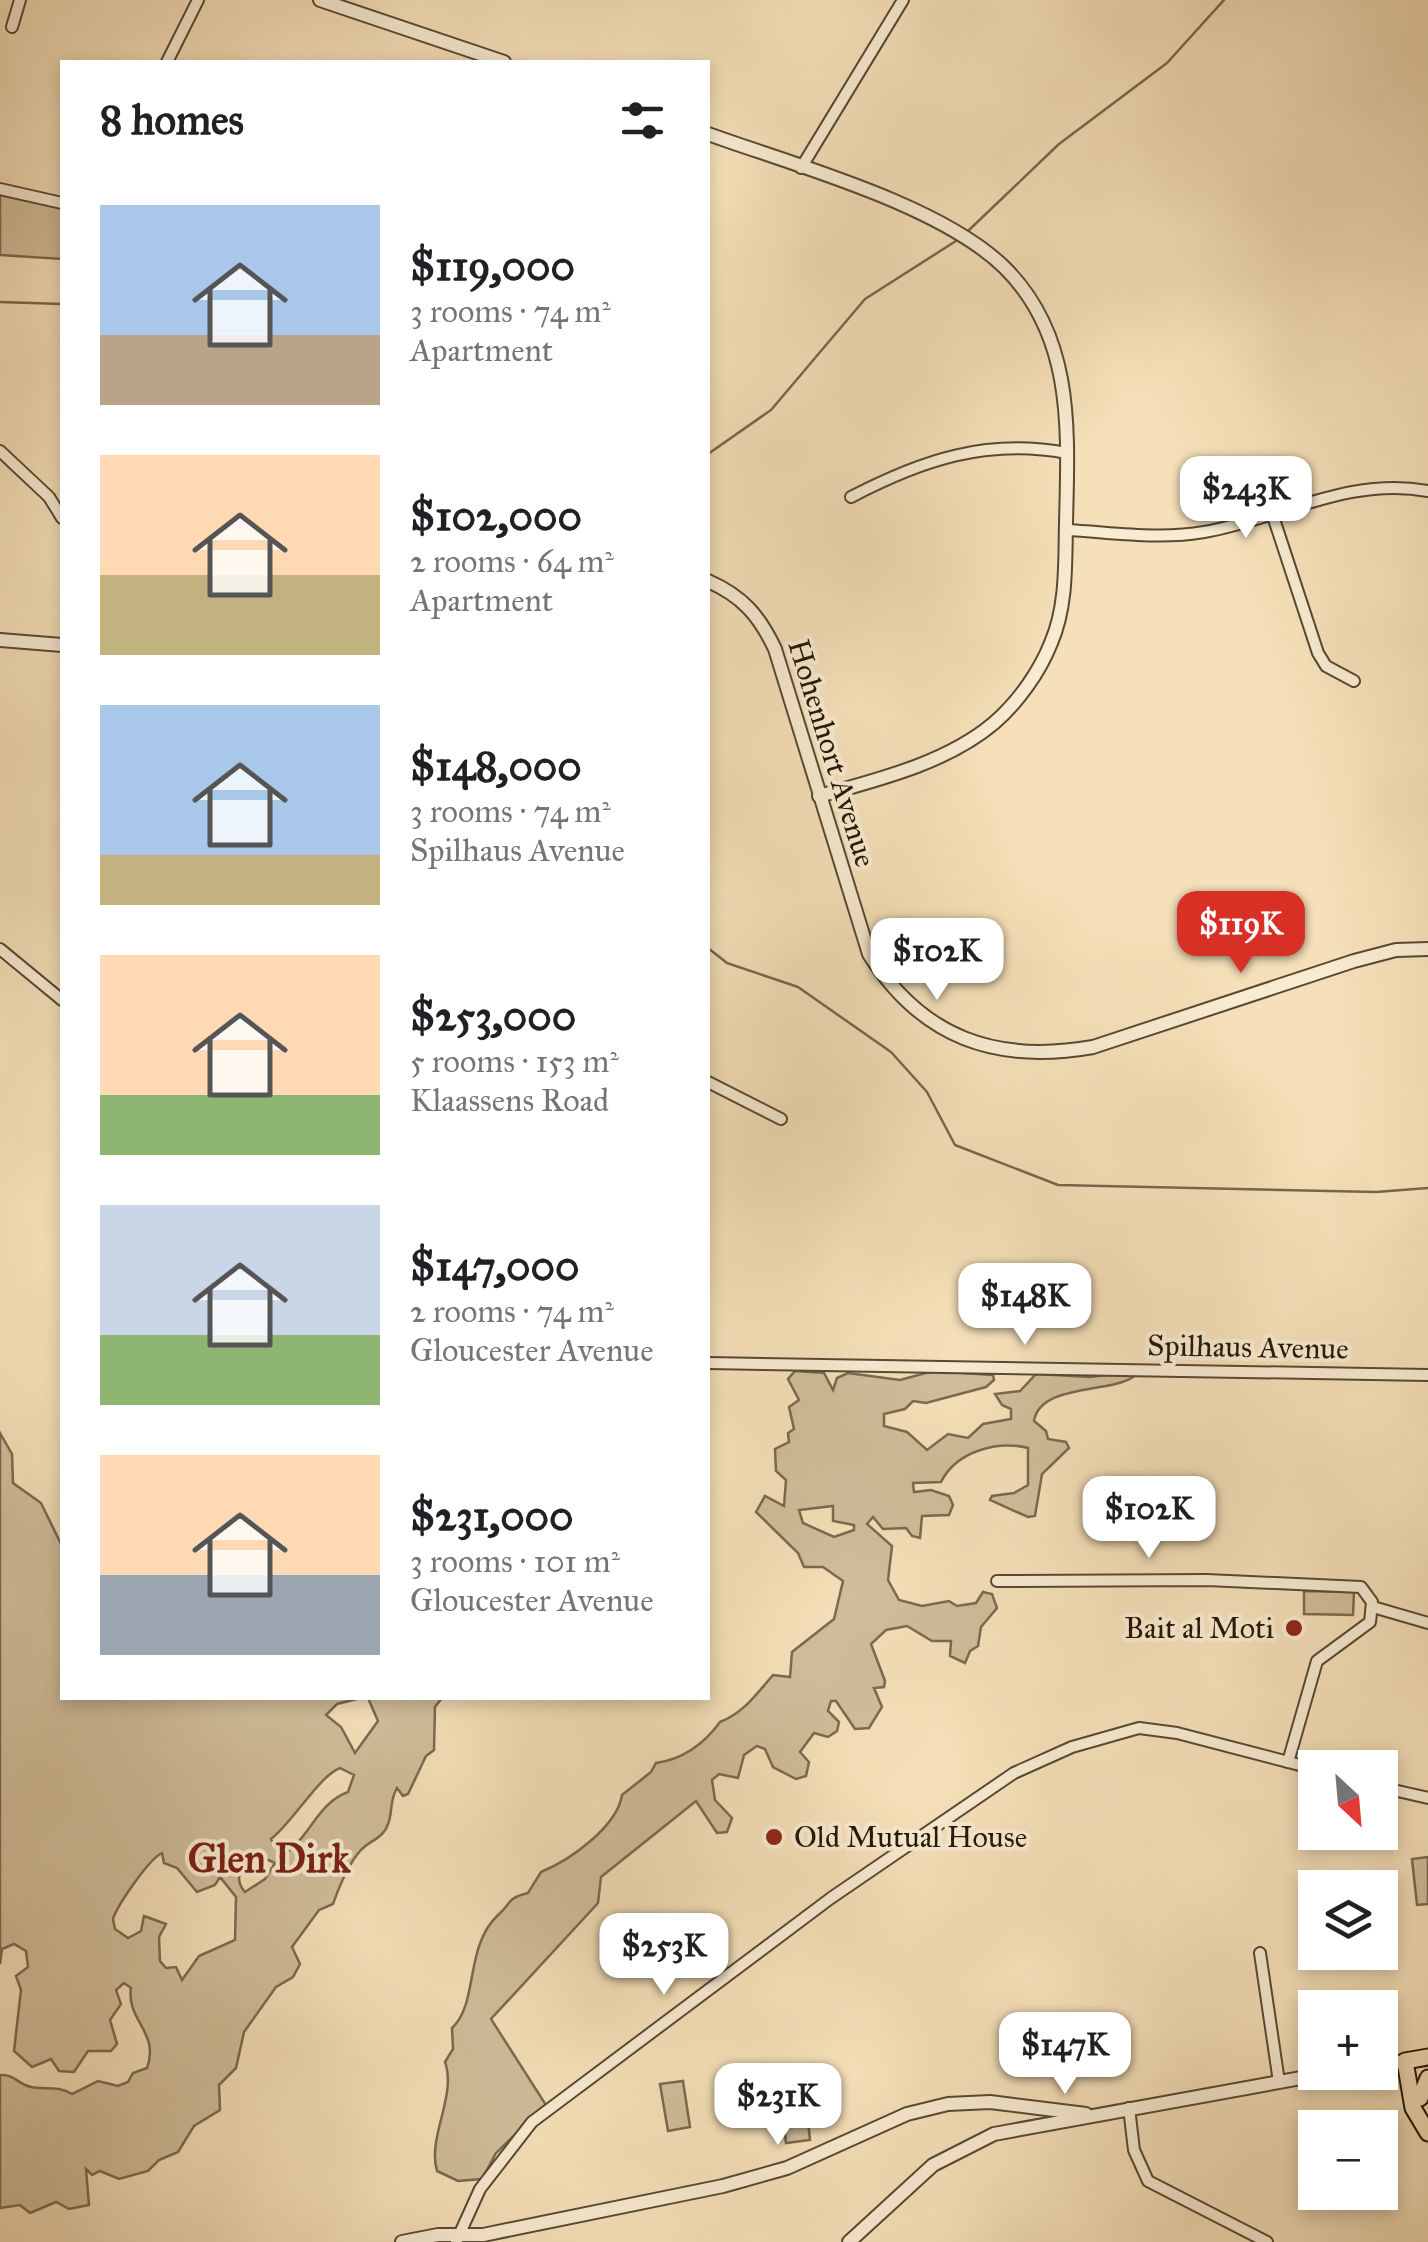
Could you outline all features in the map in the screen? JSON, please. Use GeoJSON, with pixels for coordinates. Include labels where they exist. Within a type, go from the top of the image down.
{"type":"FeatureCollection","features":[{"type":"Feature","properties":{"kind":"main road"},"geometry":{"type":"LineString","coordinates":[[1416,2059],[1420,2098],[1428,2121]]}},
{"type":"Feature","properties":{"kind":"main road"},"geometry":{"type":"LineString","coordinates":[[1416,2059],[1413,2108],[1428,2132]]}},
{"type":"Feature","properties":{"kind":"main road"},"geometry":{"type":"LineString","coordinates":[[1420,2098],[1428,2078]]}},
{"type":"Feature","properties":{"kind":"street"},"geometry":{"type":"LineString","coordinates":[[12,27],[20,0]]}},
{"type":"Feature","properties":{"kind":"street"},"geometry":{"type":"LineString","coordinates":[[168,60],[198,0]]}},
{"type":"Feature","properties":{"kind":"street"},"geometry":{"type":"LineString","coordinates":[[320,0],[498,60]]}},
{"type":"Feature","properties":{"kind":"street"},"geometry":{"type":"LineString","coordinates":[[801,168],[903,0]]}},
{"type":"Feature","properties":{"kind":"street"},"geometry":{"type":"LineString","coordinates":[[710,135],[938,220],[976,242],[1030,298],[1052,339],[1066,400],[1066,530],[1060,614],[1039,669],[1007,709],[979,733],[891,775],[819,796]]}},
{"type":"Feature","properties":{"kind":"street"},"geometry":{"type":"LineString","coordinates":[[0,189],[60,203]]}},
{"type":"Feature","properties":{"kind":"street"},"geometry":{"type":"LineString","coordinates":[[851,497],[925,464],[985,446],[1026,445],[1068,453]]}},
{"type":"Feature","properties":{"kind":"street"},"geometry":{"type":"LineString","coordinates":[[0,451],[49,498],[60,515]]}},
{"type":"Feature","properties":{"kind":"street"},"geometry":{"type":"LineString","coordinates":[[1066,530],[1181,535],[1338,492],[1377,488],[1428,491]]}},
{"type":"Feature","properties":{"kind":"street"},"geometry":{"type":"LineString","coordinates":[[1272,513],[1318,652],[1326,666],[1354,681]]}},
{"type":"Feature","properties":{"kind":"street","name":"Hohenhort Avenue"},"geometry":{"type":"LineString","coordinates":[[710,583],[730,591],[763,622],[775,648],[863,939],[886,981],[928,1023],[1002,1049],[1047,1053],[1093,1047],[1354,961],[1396,950],[1428,949]]}},
{"type":"Feature","properties":{"kind":"street"},"geometry":{"type":"LineString","coordinates":[[0,640],[60,645]]}},
{"type":"Feature","properties":{"kind":"street"},"geometry":{"type":"LineString","coordinates":[[0,949],[60,998]]}},
{"type":"Feature","properties":{"kind":"street"},"geometry":{"type":"LineString","coordinates":[[710,1083],[780,1119]]}},
{"type":"Feature","properties":{"kind":"street","name":"Spilhaus Avenue"},"geometry":{"type":"LineString","coordinates":[[710,1363],[1428,1374]]}},
{"type":"Feature","properties":{"kind":"street"},"geometry":{"type":"LineString","coordinates":[[996,1582],[1206,1580],[1352,1585],[1366,1593],[1373,1607],[1365,1630],[1325,1653],[1314,1666],[1288,1762]]}},
{"type":"Feature","properties":{"kind":"street"},"geometry":{"type":"LineString","coordinates":[[1373,1607],[1428,1623]]}},
{"type":"Feature","properties":{"kind":"street"},"geometry":{"type":"LineString","coordinates":[[458,2238],[480,2189],[532,2122],[831,1898],[1014,1773],[1088,1741],[1140,1728],[1298,1765]]}},
{"type":"Feature","properties":{"kind":"street"},"geometry":{"type":"LineString","coordinates":[[1398,1791],[1428,1798]]}},
{"type":"Feature","properties":{"kind":"street"},"geometry":{"type":"LineString","coordinates":[[1260,1954],[1279,2082]]}},
{"type":"Feature","properties":{"kind":"street"},"geometry":{"type":"LineString","coordinates":[[849,2242],[933,2165],[1009,2130],[1298,2079]]}},
{"type":"Feature","properties":{"kind":"street"},"geometry":{"type":"LineString","coordinates":[[402,2242],[495,2233],[723,2186],[786,2168],[907,2114],[948,2104],[990,2102],[1086,2114]]}},
{"type":"Feature","properties":{"kind":"street"},"geometry":{"type":"LineString","coordinates":[[1129,2108],[1134,2150],[1148,2181],[1267,2242]]}},
{"type":"Feature","properties":{"kind":"shaded area"},"geometry":{"type":"Polygon","coordinates":[[[0,194],[60,208],[60,259],[0,255],[0,194]]]}},
{"type":"Feature","properties":{"kind":"shaded area"},"geometry":{"type":"Polygon","coordinates":[[[795,1371],[824,1373],[833,1390],[837,1378],[848,1373],[900,1380],[933,1371],[993,1375],[994,1380],[986,1387],[926,1403],[913,1401],[905,1409],[884,1414],[884,1426],[907,1432],[927,1450],[948,1434],[968,1438],[983,1424],[1011,1419],[1011,1409],[1002,1405],[995,1394],[1020,1391],[1036,1374],[1090,1377],[1124,1373],[1133,1377],[1062,1395],[1039,1409],[1034,1421],[1046,1431],[1048,1439],[1066,1442],[1069,1448],[1042,1474],[1035,1516],[1028,1517],[990,1500],[1028,1485],[1028,1448],[1003,1446],[967,1456],[941,1482],[913,1483],[914,1492],[931,1490],[949,1496],[953,1505],[949,1515],[922,1516],[920,1538],[912,1536],[906,1528],[883,1529],[873,1517],[867,1524],[892,1546],[888,1580],[899,1600],[922,1606],[949,1601],[957,1606],[976,1603],[983,1592],[992,1594],[997,1608],[981,1627],[978,1646],[970,1651],[965,1663],[950,1656],[951,1641],[932,1641],[907,1626],[886,1630],[871,1644],[885,1681],[884,1687],[874,1688],[882,1707],[869,1728],[855,1729],[836,1701],[831,1701],[828,1711],[839,1722],[837,1731],[828,1737],[814,1733],[800,1752],[809,1762],[806,1776],[796,1779],[773,1767],[765,1749],[757,1746],[744,1755],[738,1778],[719,1774],[712,1780],[715,1800],[732,1818],[727,1832],[717,1833],[696,1801],[601,1877],[598,1903],[491,2019],[546,2105],[496,2153],[482,2179],[458,2181],[437,2171],[435,2158],[447,2089],[445,2062],[453,2049],[452,2028],[466,2004],[487,1928],[512,1899],[528,1893],[541,1872],[578,1851],[602,1830],[622,1795],[651,1772],[656,1763],[676,1758],[700,1744],[720,1722],[744,1707],[773,1675],[790,1677],[792,1652],[834,1619],[843,1581],[823,1567],[804,1567],[798,1553],[756,1512],[765,1496],[784,1506],[786,1480],[776,1471],[775,1449],[789,1442],[788,1433],[794,1429],[789,1407],[799,1400],[788,1379],[795,1371]],[[833,1506],[799,1510],[803,1523],[834,1537],[854,1530],[854,1525],[833,1521],[833,1506]]]}},
{"type":"Feature","properties":{"kind":"shaded area"},"geometry":{"type":"Polygon","coordinates":[[[0,1433],[12,1454],[13,1483],[41,1503],[60,1542],[60,1700],[353,1700],[337,1704],[326,1715],[341,1727],[355,1753],[378,1721],[369,1700],[440,1700],[435,1707],[434,1750],[426,1756],[408,1794],[403,1796],[397,1788],[386,1829],[356,1856],[333,1904],[319,1910],[292,1947],[300,1964],[293,1977],[276,1987],[244,2032],[236,2068],[219,2085],[220,2110],[194,2126],[178,2152],[159,2160],[148,2171],[119,2179],[100,2171],[92,2175],[86,2169],[89,2205],[69,2209],[56,2202],[30,2213],[20,2205],[0,2208],[0,2075],[31,2087],[72,2094],[98,2081],[118,2086],[128,2082],[133,2073],[147,2068],[150,2056],[146,2036],[133,2009],[131,1988],[124,1983],[116,1990],[121,2004],[110,2020],[117,2044],[111,2051],[88,2051],[74,2072],[59,2071],[51,2059],[32,2067],[14,2051],[21,1990],[16,1976],[28,1967],[26,1951],[14,1944],[2,1949],[0,1964],[0,1433]],[[340,1768],[323,1780],[271,1839],[283,1855],[329,1804],[348,1792],[354,1775],[340,1768]],[[162,1853],[141,1874],[113,1919],[115,1929],[128,1938],[141,1931],[144,1916],[166,1924],[159,1937],[160,1961],[166,1968],[176,1967],[182,1980],[199,1956],[235,1940],[236,1897],[220,1877],[215,1885],[197,1892],[177,1868],[164,1863],[162,1853]],[[253,1853],[239,1876],[245,1892],[265,1879],[275,1863],[253,1853]]]}},
{"type":"Feature","properties":{"kind":"shaded area"},"geometry":{"type":"Polygon","coordinates":[[[1304,1591],[1354,1592],[1353,1615],[1304,1614],[1304,1591]]]}},
{"type":"Feature","properties":{"kind":"shaded area"},"geometry":{"type":"Polygon","coordinates":[[[1428,1857],[1428,1904],[1417,1905],[1412,1859],[1428,1857]]]}},
{"type":"Feature","properties":{"kind":"shaded area"},"geometry":{"type":"Polygon","coordinates":[[[683,2081],[690,2127],[668,2131],[660,2084],[683,2081]]]}},
{"type":"Feature","properties":{"kind":"shaded area"},"geometry":{"type":"Polygon","coordinates":[[[805,2091],[810,2140],[786,2143],[780,2094],[805,2091]]]}},
{"type":"Feature","properties":{"kind":"waterway"},"geometry":{"type":"LineString","coordinates":[[968,231],[1059,144],[1167,63],[1224,0]]}},
{"type":"Feature","properties":{"kind":"waterway"},"geometry":{"type":"LineString","coordinates":[[710,453],[771,410],[865,299],[959,239]]}},
{"type":"Feature","properties":{"kind":"waterway"},"geometry":{"type":"LineString","coordinates":[[0,302],[60,304]]}},
{"type":"Feature","properties":{"kind":"waterway"},"geometry":{"type":"LineString","coordinates":[[710,950],[727,963],[798,987],[891,1052],[927,1092],[955,1145],[1058,1185],[1376,1192],[1428,1188]]}},
{"type":"Feature","properties":{"kind":"place","name":"Bait al Moti"},"geometry":{"type":"Point","coordinates":[1294,1628]}},
{"type":"Feature","properties":{"kind":"place","name":"Old Mutual House"},"geometry":{"type":"Point","coordinates":[774,1837]}},
{"type":"Feature","properties":{"kind":"district","name":"Glen Dirk"},"geometry":{"type":"Point","coordinates":[269,1858]}}]}
